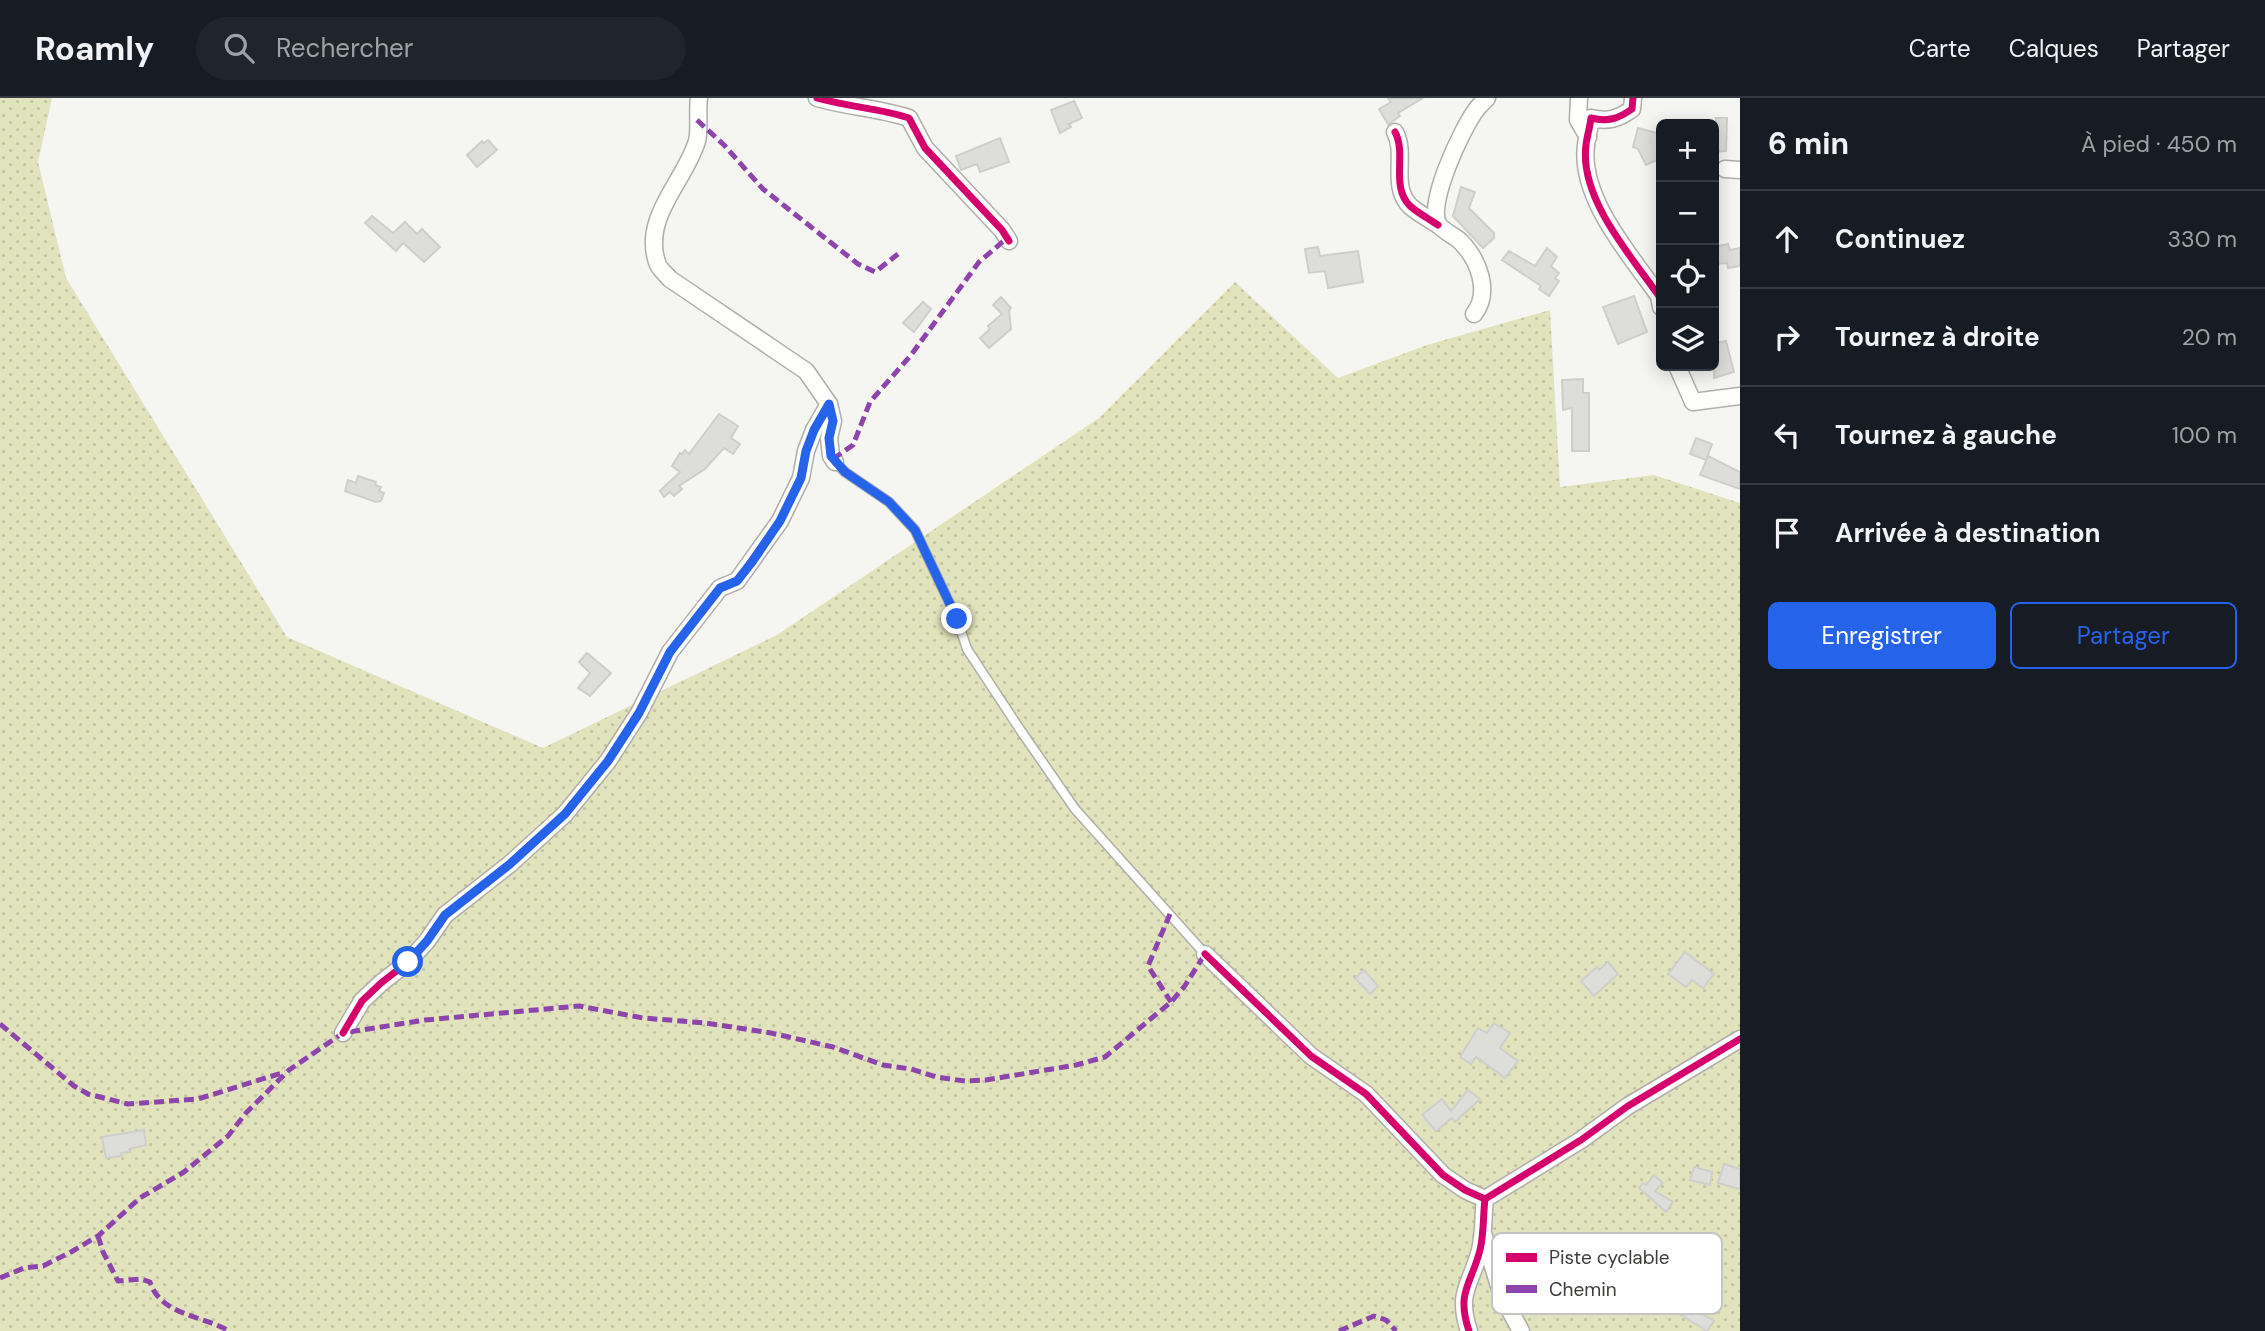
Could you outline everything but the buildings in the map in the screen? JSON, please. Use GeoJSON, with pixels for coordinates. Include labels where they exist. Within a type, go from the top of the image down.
{"type":"FeatureCollection","features":[{"type":"Feature","properties":{"kind":"street"},"geometry":{"type":"LineString","coordinates":[[699,98],[698,139],[658,217],[654,239],[657,264],[670,279],[806,371],[829,404],[833,421],[829,438],[831,456],[835,462]]}},
{"type":"Feature","properties":{"kind":"street"},"geometry":{"type":"LineString","coordinates":[[817,98],[889,111],[909,118],[925,148],[1002,230],[1009,241]]}},
{"type":"Feature","properties":{"kind":"street"},"geometry":{"type":"LineString","coordinates":[[1438,225],[1434,212],[1455,148],[1475,110],[1487,98]]}},
{"type":"Feature","properties":{"kind":"street"},"geometry":{"type":"LineString","coordinates":[[1579,98],[1578,120],[1588,137]]}},
{"type":"Feature","properties":{"kind":"street"},"geometry":{"type":"LineString","coordinates":[[1633,98],[1632,109],[1619,119],[1602,121],[1591,118],[1585,147],[1587,174],[1601,211],[1656,292]]}},
{"type":"Feature","properties":{"kind":"street"},"geometry":{"type":"LineString","coordinates":[[1395,132],[1399,139],[1399,182],[1409,205],[1461,242],[1477,267],[1484,291],[1480,306],[1474,314]]}},
{"type":"Feature","properties":{"kind":"street"},"geometry":{"type":"LineString","coordinates":[[1679,371],[1693,402],[1740,396]]}},
{"type":"Feature","properties":{"kind":"street"},"geometry":{"type":"LineString","coordinates":[[343,1033],[362,1001],[408,962],[445,915],[510,864],[565,814],[608,761],[639,713],[670,652],[720,588],[737,581],[780,521],[801,478],[806,451],[814,430],[829,404]]}},
{"type":"Feature","properties":{"kind":"street"},"geometry":{"type":"LineString","coordinates":[[1205,954],[1311,1056],[1366,1094],[1443,1175],[1465,1190],[1485,1199]]}},
{"type":"Feature","properties":{"kind":"street"},"geometry":{"type":"LineString","coordinates":[[1485,1199],[1581,1140],[1628,1106],[1740,1040]]}},
{"type":"Feature","properties":{"kind":"street"},"geometry":{"type":"LineString","coordinates":[[1469,1331],[1462,1311],[1466,1286],[1480,1249],[1485,1199]]}},
{"type":"Feature","properties":{"kind":"street"},"geometry":{"type":"LineString","coordinates":[[1482,1235],[1492,1261]]}},
{"type":"Feature","properties":{"kind":"street"},"geometry":{"type":"LineString","coordinates":[[1512,1314],[1521,1331]]}},
{"type":"Feature","properties":{"kind":"lane"},"geometry":{"type":"LineString","coordinates":[[835,462],[889,502],[915,530],[957,619],[967,649],[1021,731],[1075,809],[1205,954]]}},
{"type":"Feature","properties":{"kind":"green space"},"geometry":{"type":"Polygon","coordinates":[[[0,98],[52,98],[38,162],[66,278],[287,637],[543,748],[777,635],[1099,418],[1235,282],[1338,378],[1427,345],[1550,310],[1560,487],[1654,475],[1740,503],[1740,1331],[0,1331],[0,98]]]}},
{"type":"Feature","properties":{"kind":"marked path"},"geometry":{"type":"LineString","coordinates":[[697,120],[724,145],[763,189],[858,264],[875,272],[898,254]]}},
{"type":"Feature","properties":{"kind":"marked path"},"geometry":{"type":"LineString","coordinates":[[833,459],[853,445],[870,402],[911,355],[979,262],[1007,238]]}},
{"type":"Feature","properties":{"kind":"marked path"},"geometry":{"type":"LineString","coordinates":[[1170,914],[1148,966],[1171,1002]]}},
{"type":"Feature","properties":{"kind":"marked path"},"geometry":{"type":"LineString","coordinates":[[0,1278],[24,1268],[43,1266],[98,1236],[140,1198],[184,1172],[228,1136],[246,1113],[289,1070],[343,1033],[425,1020],[579,1006],[643,1018],[706,1023],[771,1033],[833,1047],[883,1065],[911,1069],[936,1077],[965,1081],[986,1080],[1076,1065],[1105,1057],[1171,1002],[1205,954]]}},
{"type":"Feature","properties":{"kind":"marked path"},"geometry":{"type":"LineString","coordinates":[[0,1024],[74,1086],[88,1094],[128,1104],[198,1099],[285,1072]]}},
{"type":"Feature","properties":{"kind":"marked path"},"geometry":{"type":"LineString","coordinates":[[98,1236],[118,1281],[141,1279],[150,1282],[155,1293],[173,1308],[229,1331]]}},
{"type":"Feature","properties":{"kind":"marked path"},"geometry":{"type":"LineString","coordinates":[[1339,1331],[1374,1316],[1386,1320],[1396,1331]]}},
{"type":"Feature","properties":{"kind":"cycle path"},"geometry":{"type":"LineString","coordinates":[[817,98],[909,118],[925,148],[1002,230],[1009,241]]}},
{"type":"Feature","properties":{"kind":"cycle path"},"geometry":{"type":"LineString","coordinates":[[1633,98],[1632,109],[1622,115],[1608,120],[1591,118],[1586,145],[1586,165],[1599,206],[1609,225],[1656,292]]}},
{"type":"Feature","properties":{"kind":"cycle path"},"geometry":{"type":"LineString","coordinates":[[1395,132],[1400,150],[1400,180],[1404,198],[1413,209],[1438,225]]}},
{"type":"Feature","properties":{"kind":"cycle path"},"geometry":{"type":"LineString","coordinates":[[343,1033],[362,1001],[408,962],[445,915],[510,864],[565,814],[608,761],[639,713],[670,652],[720,588],[737,581],[780,521],[801,478],[806,451],[814,430],[829,404]]}},
{"type":"Feature","properties":{"kind":"cycle path"},"geometry":{"type":"LineString","coordinates":[[1205,954],[1311,1056],[1366,1094],[1443,1175],[1465,1190],[1485,1199]]}},
{"type":"Feature","properties":{"kind":"cycle path"},"geometry":{"type":"LineString","coordinates":[[1469,1331],[1464,1297],[1480,1250],[1485,1199],[1581,1140],[1628,1106],[1740,1039]]}},
{"type":"Feature","properties":{"kind":"route"},"geometry":{"type":"LineString","coordinates":[[408,962],[445,915],[510,864],[565,814],[608,761],[639,713],[670,652],[720,588],[737,581],[780,521],[801,478],[806,451],[814,430],[829,404],[833,421],[829,438],[831,456],[845,472],[889,502],[915,530],[957,619]]}}]}
